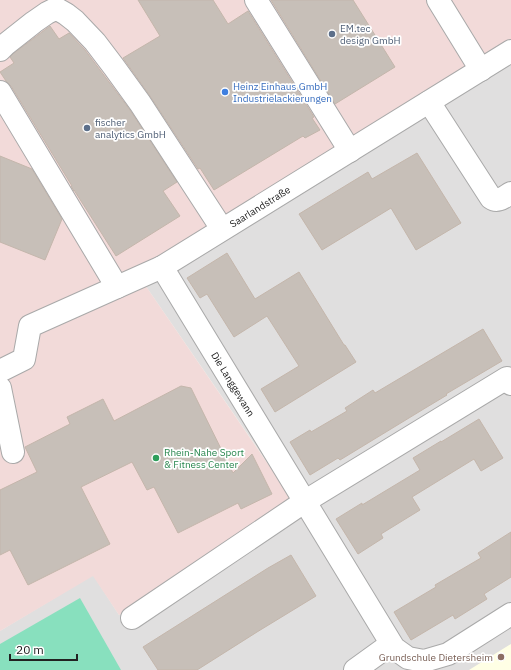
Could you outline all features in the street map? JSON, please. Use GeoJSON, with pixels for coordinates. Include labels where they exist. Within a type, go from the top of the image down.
{"type":"FeatureCollection","features":[{"type":"Feature","properties":{"kind":"street"},"geometry":{"type":"LineString","coordinates":[[256,0],[350,150]]}},
{"type":"Feature","properties":{"kind":"street"},"geometry":{"type":"LineString","coordinates":[[438,0],[481,70]]}},
{"type":"Feature","properties":{"kind":"street"},"geometry":{"type":"LineString","coordinates":[[0,50],[46,13],[53,10],[59,10],[70,17],[95,42],[114,67],[222,229]]}},
{"type":"Feature","properties":{"kind":"street","name":"Saarlandstraße"},"geometry":{"type":"LineString","coordinates":[[0,371],[24,359],[30,326],[162,267],[511,51]]}},
{"type":"Feature","properties":{"kind":"street"},"geometry":{"type":"LineString","coordinates":[[0,92],[117,287]]}},
{"type":"Feature","properties":{"kind":"street"},"geometry":{"type":"LineString","coordinates":[[429,102],[491,198],[497,200],[511,193]]}},
{"type":"Feature","properties":{"kind":"street","name":"Die Langgewann"},"geometry":{"type":"LineString","coordinates":[[162,267],[394,648],[417,664],[448,654],[511,614]]}},
{"type":"Feature","properties":{"kind":"street"},"geometry":{"type":"LineString","coordinates":[[132,618],[304,502],[508,378],[511,384]]}},
{"type":"Feature","properties":{"kind":"street"},"geometry":{"type":"LineString","coordinates":[[0,388],[13,452]]}},
{"type":"Feature","properties":{"kind":"street"},"geometry":{"type":"LineString","coordinates":[[355,670],[392,644]]}},
{"type":"Feature","properties":{"kind":"shaded area"},"geometry":{"type":"Polygon","coordinates":[[[0,0],[511,0],[511,41],[143,282],[296,505],[119,615],[93,576],[0,631],[0,0]]]}},
{"type":"Feature","properties":{"kind":"shaded area"},"geometry":{"type":"Polygon","coordinates":[[[511,41],[511,670],[0,670],[0,631],[93,575],[119,615],[296,504],[143,282],[511,41]]]}},
{"type":"Feature","properties":{"kind":"shaded area","name":"Grundschule Dietersheim"},"geometry":{"type":"Polygon","coordinates":[[[511,644],[511,670],[469,670],[511,644]]]}},
{"type":"Feature","properties":{"kind":"green space"},"geometry":{"type":"Polygon","coordinates":[[[80,598],[121,670],[0,670],[0,644],[80,598]]]}},
{"type":"Feature","properties":{"kind":"building","name":"Heinz Einhaus GmbH Industrielackierungen"},"geometry":{"type":"Polygon","coordinates":[[[138,0],[213,0],[228,24],[248,11],[314,117],[312,118],[320,130],[305,138],[303,136],[214,190],[200,168],[198,169],[123,58],[160,36],[138,0]]]}},
{"type":"Feature","properties":{"kind":"building","name":"EM.tec design GmbH"},"geometry":{"type":"Polygon","coordinates":[[[271,0],[353,0],[395,67],[335,104],[271,0]]]}},
{"type":"Feature","properties":{"kind":"building","name":"fischer analytics GmbH"},"geometry":{"type":"Polygon","coordinates":[[[50,26],[59,39],[69,33],[85,50],[130,110],[177,182],[163,191],[180,216],[116,256],[74,191],[11,86],[0,72],[14,63],[10,57],[14,53],[50,26]]]}},
{"type":"Feature","properties":{"kind":"building"},"geometry":{"type":"Polygon","coordinates":[[[417,153],[461,223],[416,250],[391,208],[322,250],[299,214],[368,172],[372,179],[417,153]]]}},
{"type":"Feature","properties":{"kind":"building"},"geometry":{"type":"Polygon","coordinates":[[[0,156],[32,169],[62,219],[45,260],[0,242],[0,156]]]}},
{"type":"Feature","properties":{"kind":"building"},"geometry":{"type":"Polygon","coordinates":[[[227,253],[255,299],[299,272],[356,362],[275,412],[261,389],[299,366],[267,316],[234,337],[207,294],[200,298],[187,278],[227,253]]]}},
{"type":"Feature","properties":{"kind":"building"},"geometry":{"type":"Polygon","coordinates":[[[483,329],[502,361],[340,460],[338,458],[310,475],[290,442],[310,430],[311,432],[347,411],[345,408],[373,390],[375,393],[483,329]]]}},
{"type":"Feature","properties":{"kind":"building"},"geometry":{"type":"Polygon","coordinates":[[[181,386],[191,388],[233,473],[252,454],[272,494],[241,509],[238,503],[178,533],[154,487],[147,490],[132,462],[81,487],[110,544],[28,585],[10,550],[0,555],[0,490],[37,472],[25,447],[70,424],[67,417],[103,399],[114,421],[181,386]]]}},
{"type":"Feature","properties":{"kind":"building"},"geometry":{"type":"Polygon","coordinates":[[[479,419],[503,458],[481,471],[474,459],[412,497],[420,510],[381,534],[383,538],[358,554],[336,519],[420,470],[413,458],[479,419]]]}},
{"type":"Feature","properties":{"kind":"building"},"geometry":{"type":"Polygon","coordinates":[[[511,532],[511,577],[484,594],[487,599],[455,619],[453,615],[411,640],[394,612],[436,587],[435,585],[481,558],[478,553],[511,532]]]}},
{"type":"Feature","properties":{"kind":"building"},"geometry":{"type":"Polygon","coordinates":[[[291,555],[316,596],[197,670],[158,670],[143,647],[291,555]]]}},
{"type":"Feature","properties":{"kind":"place","name":"EM.tec design GmbH"},"geometry":{"type":"Point","coordinates":[332,34]}},
{"type":"Feature","properties":{"kind":"place","name":"Heinz Einhaus GmbH Industrielackierungen"},"geometry":{"type":"Point","coordinates":[225,92]}},
{"type":"Feature","properties":{"kind":"place","name":"fischer analytics GmbH"},"geometry":{"type":"Point","coordinates":[87,128]}},
{"type":"Feature","properties":{"kind":"place","name":"Rhein-Nahe Sport & Fitness Center"},"geometry":{"type":"Point","coordinates":[156,458]}},
{"type":"Feature","properties":{"kind":"place","name":"Grundschule Dietersheim"},"geometry":{"type":"Point","coordinates":[501,657]}}]}
